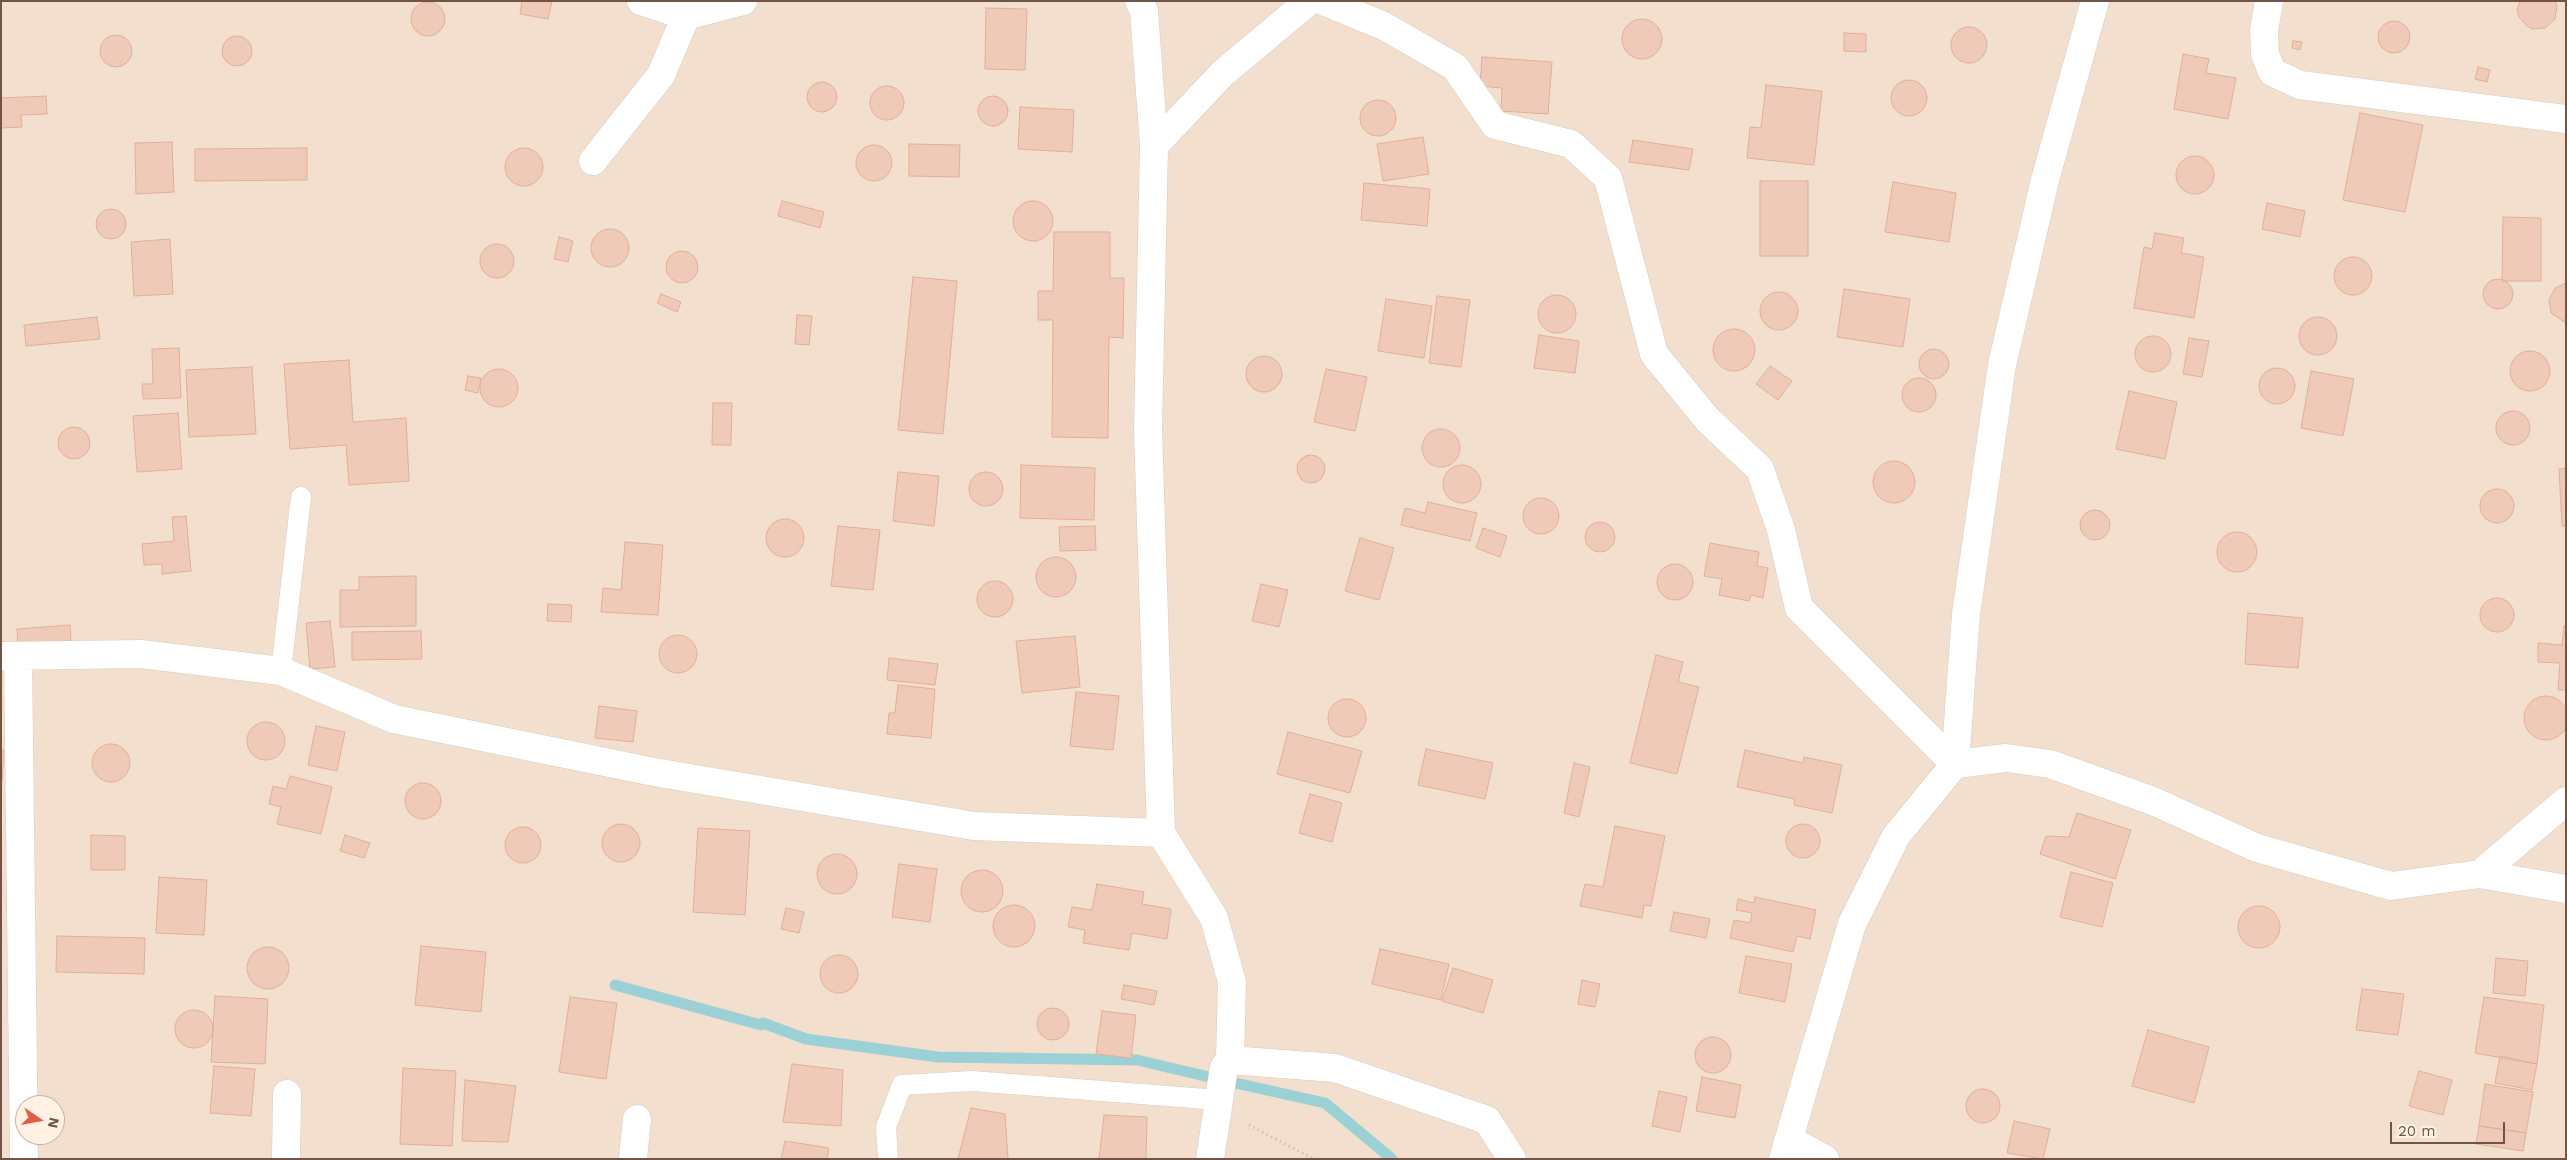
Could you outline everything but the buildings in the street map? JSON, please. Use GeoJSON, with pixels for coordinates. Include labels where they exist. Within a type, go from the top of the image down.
{"type":"FeatureCollection","features":[{"type":"Feature","properties":{"kind":"street"},"geometry":{"type":"LineString","coordinates":[[641,1],[698,9],[743,1]]}},
{"type":"Feature","properties":{"kind":"street"},"geometry":{"type":"LineString","coordinates":[[1139,1],[1144,11],[1154,146],[1148,430],[1161,834],[1214,918],[1232,982],[1230,1060],[1224,1067],[1210,1159]]}},
{"type":"Feature","properties":{"kind":"street"},"geometry":{"type":"LineString","coordinates":[[1154,146],[1223,73],[1309,1]]}},
{"type":"Feature","properties":{"kind":"street"},"geometry":{"type":"LineString","coordinates":[[1323,1],[1384,26],[1455,67],[1495,125],[1571,144],[1608,178],[1654,354],[1707,419],[1760,469],[1781,530],[1799,608],[1955,764]]}},
{"type":"Feature","properties":{"kind":"street"},"geometry":{"type":"LineString","coordinates":[[1826,1159],[1787,1149],[1852,924],[1896,836],[1955,764],[1966,614],[2002,365],[2045,180],[2095,1]]}},
{"type":"Feature","properties":{"kind":"street"},"geometry":{"type":"LineString","coordinates":[[2269,1],[2264,30],[2265,54],[2272,72],[2300,85],[2566,119]]}},
{"type":"Feature","properties":{"kind":"street"},"geometry":{"type":"LineString","coordinates":[[593,161],[662,75],[698,9]]}},
{"type":"Feature","properties":{"kind":"street"},"geometry":{"type":"LineString","coordinates":[[24,1159],[10,656],[141,654],[280,671],[394,719],[654,772],[974,826],[1161,834]]}},
{"type":"Feature","properties":{"kind":"street"},"geometry":{"type":"LineString","coordinates":[[1955,764],[2006,758],[2050,764],[2153,801],[2257,848],[2391,886],[2480,874],[2566,889]]}},
{"type":"Feature","properties":{"kind":"street"},"geometry":{"type":"LineString","coordinates":[[2480,874],[2566,801]]}},
{"type":"Feature","properties":{"kind":"street"},"geometry":{"type":"LineString","coordinates":[[1230,1060],[1335,1068],[1487,1120],[1512,1159]]}},
{"type":"Feature","properties":{"kind":"street"},"geometry":{"type":"LineString","coordinates":[[286,1159],[287,1094]]}},
{"type":"Feature","properties":{"kind":"street"},"geometry":{"type":"LineString","coordinates":[[633,1159],[637,1119]]}},
{"type":"Feature","properties":{"kind":"lane"},"geometry":{"type":"LineString","coordinates":[[280,671],[301,497]]}},
{"type":"Feature","properties":{"kind":"lane"},"geometry":{"type":"LineString","coordinates":[[888,1159],[886,1127],[902,1085],[972,1081],[1218,1108]]}},
{"type":"Feature","properties":{"kind":"path"},"geometry":{"type":"LineString","coordinates":[[1218,1108],[1314,1159]]}},
{"type":"Feature","properties":{"kind":"shaded area"},"geometry":{"type":"Polygon","coordinates":[[[1,1],[2566,1],[2566,1159],[1,1159],[1,1]]]}},
{"type":"Feature","properties":{"kind":"waterway"},"geometry":{"type":"LineString","coordinates":[[615,985],[761,1025],[763,1023],[806,1039],[938,1057],[1137,1060],[1325,1103],[1392,1159]]}}]}
